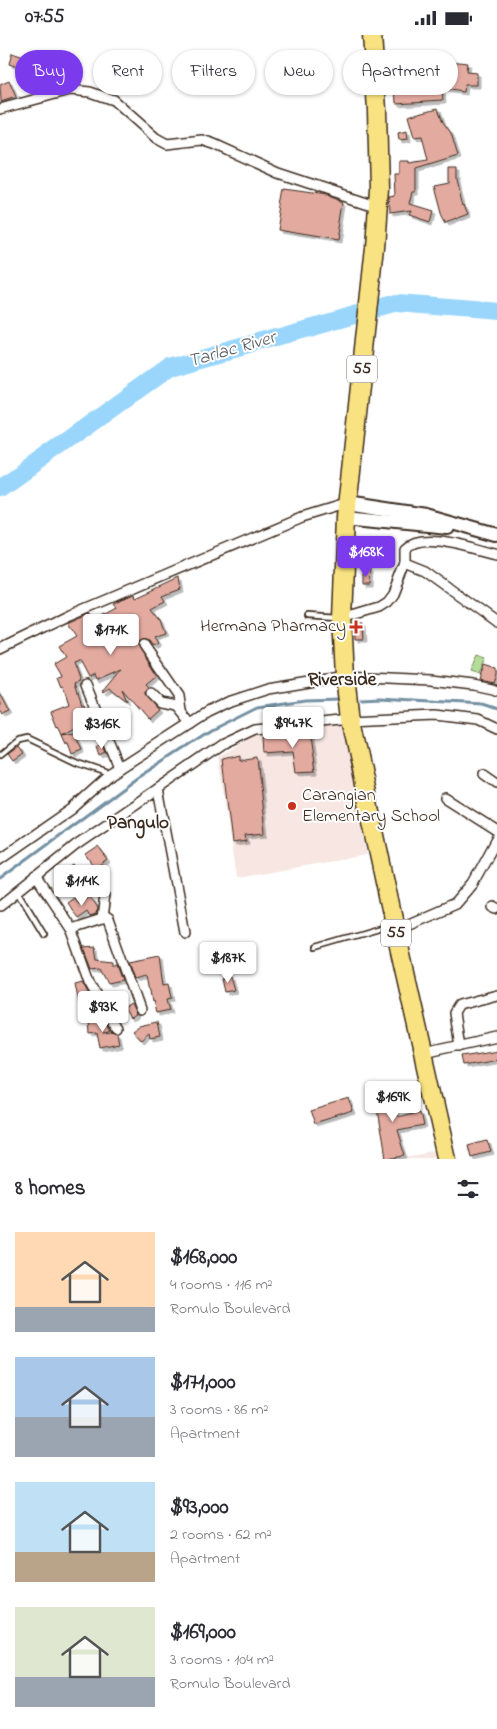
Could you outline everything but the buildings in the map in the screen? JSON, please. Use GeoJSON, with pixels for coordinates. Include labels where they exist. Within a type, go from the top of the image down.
{"type":"FeatureCollection","features":[{"type":"Feature","properties":{"kind":"highway","name":"55"},"geometry":{"type":"LineString","coordinates":[[372,35],[379,157],[378,206],[348,504],[342,618],[345,676],[350,719],[394,927],[447,1159]]}},
{"type":"Feature","properties":{"kind":"main road"},"geometry":{"type":"LineString","coordinates":[[348,504],[414,523],[453,528],[467,527],[497,535]]}},
{"type":"Feature","properties":{"kind":"street"},"geometry":{"type":"LineString","coordinates":[[0,109],[70,90],[90,92],[113,100],[156,138],[168,144],[202,140],[214,143],[278,173],[378,206]]}},
{"type":"Feature","properties":{"kind":"street"},"geometry":{"type":"LineString","coordinates":[[0,649],[70,615],[302,517],[348,504]]}},
{"type":"Feature","properties":{"kind":"street"},"geometry":{"type":"LineString","coordinates":[[342,618],[379,607],[387,601],[393,594],[405,563],[405,548],[410,543],[428,540],[451,543],[497,554]]}},
{"type":"Feature","properties":{"kind":"street"},"geometry":{"type":"LineString","coordinates":[[405,563],[425,571],[497,623]]}},
{"type":"Feature","properties":{"kind":"street"},"geometry":{"type":"LineString","coordinates":[[144,645],[179,696],[181,711]]}},
{"type":"Feature","properties":{"kind":"street"},"geometry":{"type":"LineString","coordinates":[[0,859],[72,809],[111,774],[190,723],[228,702],[268,689],[345,676],[431,680],[472,685],[497,691]]}},
{"type":"Feature","properties":{"kind":"street"},"geometry":{"type":"LineString","coordinates":[[86,685],[120,768]]}},
{"type":"Feature","properties":{"kind":"street"},"geometry":{"type":"LineString","coordinates":[[151,694],[158,701],[174,705],[190,723]]}},
{"type":"Feature","properties":{"kind":"street"},"geometry":{"type":"LineString","coordinates":[[0,905],[76,845],[223,744],[255,729],[350,719],[437,715],[478,720],[497,729]]}},
{"type":"Feature","properties":{"kind":"street"},"geometry":{"type":"LineString","coordinates":[[484,774],[497,783]]}},
{"type":"Feature","properties":{"kind":"street"},"geometry":{"type":"LineString","coordinates":[[158,789],[184,933]]}},
{"type":"Feature","properties":{"kind":"street"},"geometry":{"type":"LineString","coordinates":[[446,798],[497,831]]}},
{"type":"Feature","properties":{"kind":"street"},"geometry":{"type":"LineString","coordinates":[[394,927],[455,904],[473,883],[497,839]]}},
{"type":"Feature","properties":{"kind":"street"},"geometry":{"type":"LineString","coordinates":[[36,876],[71,929],[90,982],[116,1028]]}},
{"type":"Feature","properties":{"kind":"street"},"geometry":{"type":"LineString","coordinates":[[102,919],[105,895]]}},
{"type":"Feature","properties":{"kind":"street"},"geometry":{"type":"LineString","coordinates":[[71,929],[102,919],[108,920],[140,1010]]}},
{"type":"Feature","properties":{"kind":"street"},"geometry":{"type":"LineString","coordinates":[[459,1046],[454,1013],[456,1009],[459,1005],[497,995]]}},
{"type":"Feature","properties":{"kind":"street"},"geometry":{"type":"LineString","coordinates":[[424,1053],[497,1037]]}},
{"type":"Feature","properties":{"kind":"lane"},"geometry":{"type":"LineString","coordinates":[[307,616],[342,618]]}},
{"type":"Feature","properties":{"kind":"lane"},"geometry":{"type":"LineString","coordinates":[[0,755],[18,741],[27,739],[75,763],[111,774]]}},
{"type":"Feature","properties":{"kind":"lane"},"geometry":{"type":"LineString","coordinates":[[18,891],[44,934]]}},
{"type":"Feature","properties":{"kind":"lane"},"geometry":{"type":"LineString","coordinates":[[316,947],[394,927]]}},
{"type":"Feature","properties":{"kind":"shaded area","name":"Carangian Elementary School"},"geometry":{"type":"Polygon","coordinates":[[[344,723],[367,855],[236,878],[218,757],[256,734],[344,723]]]}},
{"type":"Feature","properties":{"kind":"shaded area"},"geometry":{"type":"Polygon","coordinates":[[[434,1153],[435,1159],[398,1159],[434,1153]]]}},
{"type":"Feature","properties":{"kind":"green space"},"geometry":{"type":"Polygon","coordinates":[[[478,655],[487,658],[480,675],[471,672],[478,655]]]}},
{"type":"Feature","properties":{"kind":"waterway","name":"Tarlac River"},"geometry":{"type":"LineString","coordinates":[[0,488],[170,367],[397,303],[497,311]]}},
{"type":"Feature","properties":{"kind":"waterway"},"geometry":{"type":"LineString","coordinates":[[361,699],[381,698],[482,704],[497,709]]}},
{"type":"Feature","properties":{"kind":"waterway"},"geometry":{"type":"LineString","coordinates":[[0,879],[137,778],[211,730],[257,707],[305,700],[340,699]]}},
{"type":"Feature","properties":{"kind":"place","name":"Hermana Pharmacy"},"geometry":{"type":"Point","coordinates":[356,627]}},
{"type":"Feature","properties":{"kind":"place","name":"Carangian Elementary School"},"geometry":{"type":"Point","coordinates":[292,806]}},
{"type":"Feature","properties":{"kind":"district","name":"Riverside"},"geometry":{"type":"Point","coordinates":[342,680]}},
{"type":"Feature","properties":{"kind":"district","name":"Pangulo"},"geometry":{"type":"Point","coordinates":[138,823]}}]}
